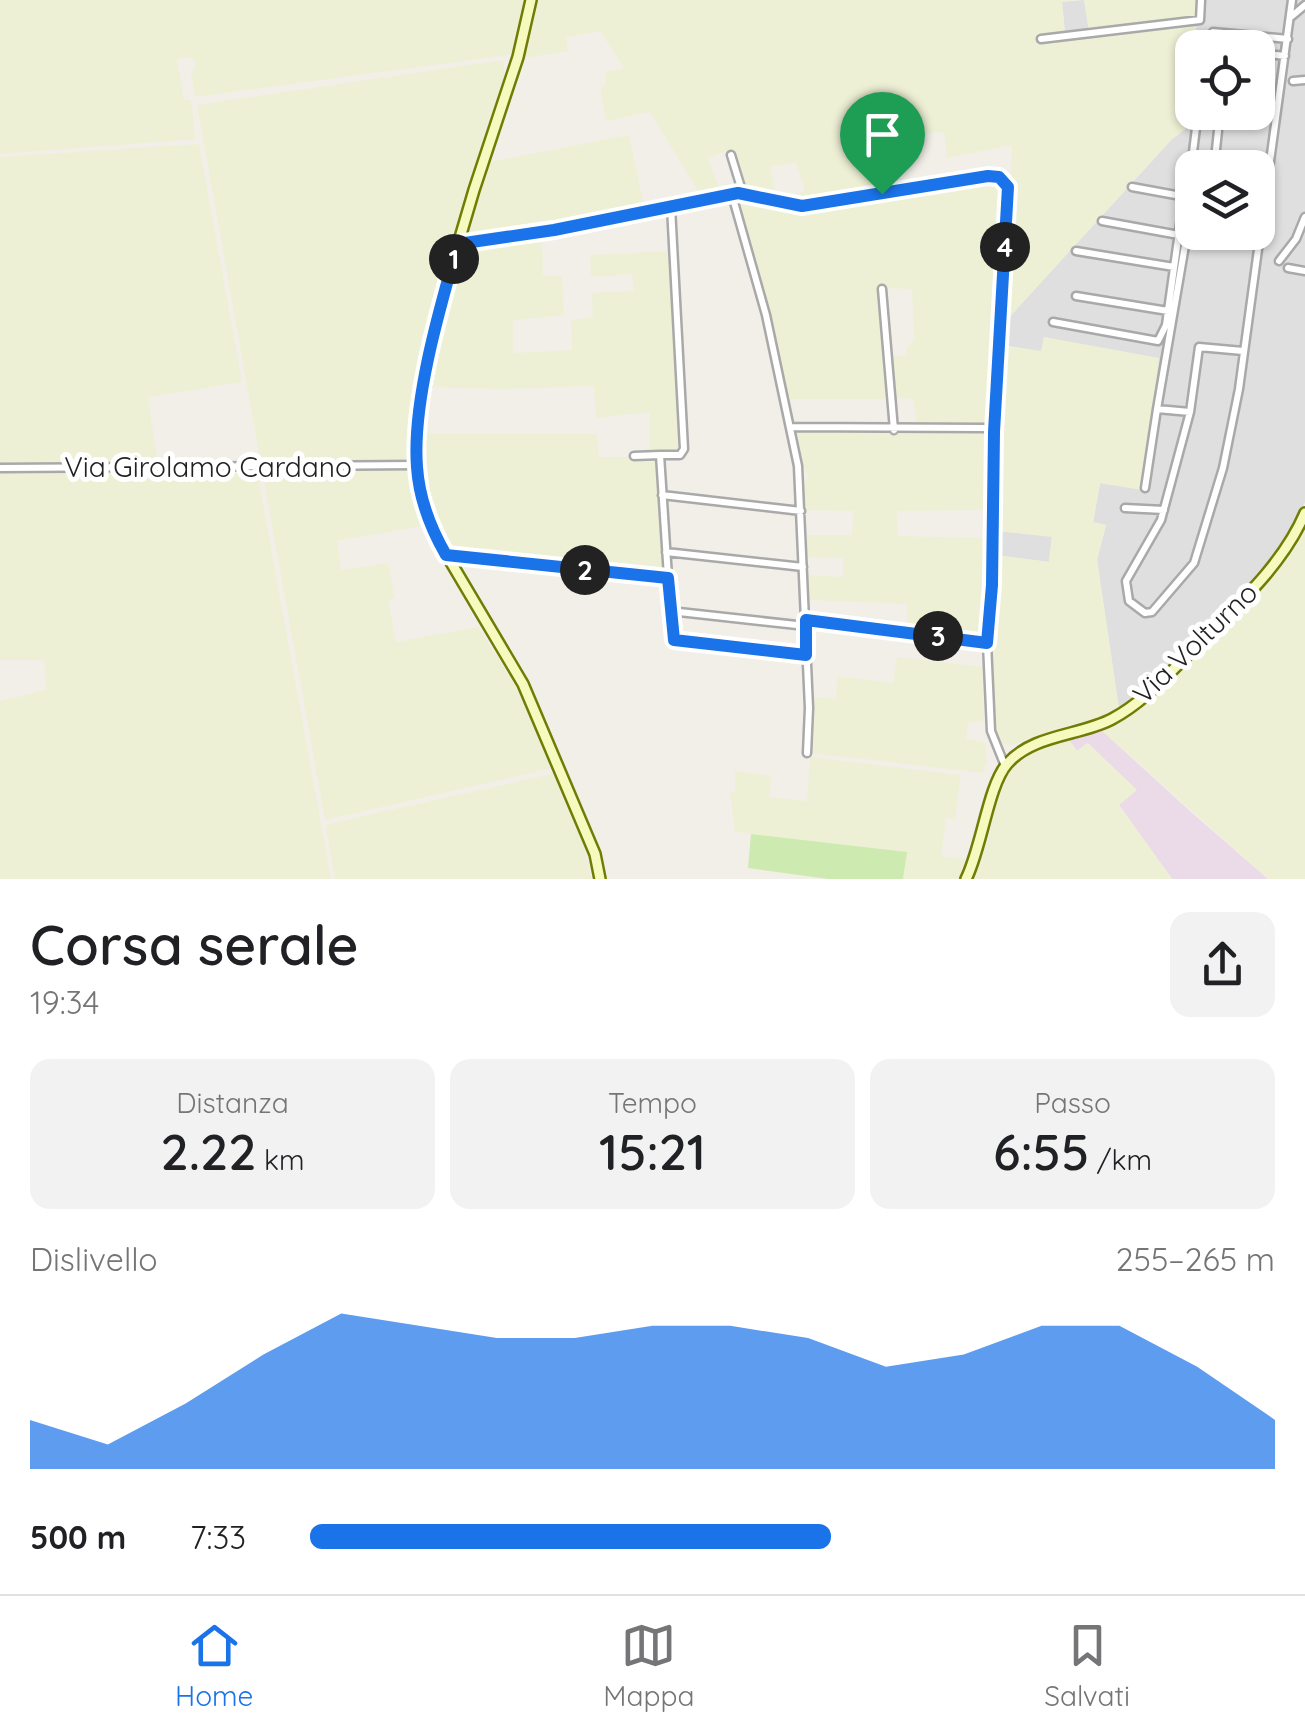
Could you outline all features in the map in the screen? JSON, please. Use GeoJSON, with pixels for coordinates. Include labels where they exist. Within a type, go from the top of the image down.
{"type":"FeatureCollection","features":[{"type":"Feature","properties":{"kind":"main road"},"geometry":{"type":"LineString","coordinates":[[530,0],[518,57],[458,244],[433,340],[418,427],[416,466],[433,532],[522,684],[595,854],[600,879]]}},
{"type":"Feature","properties":{"kind":"main road","name":"Via Volturno"},"geometry":{"type":"LineString","coordinates":[[1004,766],[1016,755],[1060,735],[1110,720],[1145,697],[1252,590],[1292,538],[1305,512]]}},
{"type":"Feature","properties":{"kind":"main road"},"geometry":{"type":"LineString","coordinates":[[966,879],[978,854],[995,783],[1004,766]]}},
{"type":"Feature","properties":{"kind":"street"},"geometry":{"type":"LineString","coordinates":[[1041,40],[1200,20],[1202,0]]}},
{"type":"Feature","properties":{"kind":"street"},"geometry":{"type":"LineString","coordinates":[[1272,150],[1292,0]]}},
{"type":"Feature","properties":{"kind":"street"},"geometry":{"type":"LineString","coordinates":[[1291,16],[1305,5]]}},
{"type":"Feature","properties":{"kind":"street"},"geometry":{"type":"LineString","coordinates":[[1275,38],[1288,39]]}},
{"type":"Feature","properties":{"kind":"street"},"geometry":{"type":"LineString","coordinates":[[1275,55],[1285,56]]}},
{"type":"Feature","properties":{"kind":"street"},"geometry":{"type":"LineString","coordinates":[[1294,82],[1305,80]]}},
{"type":"Feature","properties":{"kind":"street"},"geometry":{"type":"LineString","coordinates":[[731,155],[743,194]]}},
{"type":"Feature","properties":{"kind":"street"},"geometry":{"type":"LineString","coordinates":[[881,156],[882,194]]}},
{"type":"Feature","properties":{"kind":"street"},"geometry":{"type":"LineString","coordinates":[[458,244],[554,230],[732,195],[802,206],[977,177],[999,177],[1006,183],[987,643],[990,731],[1004,766]]}},
{"type":"Feature","properties":{"kind":"street"},"geometry":{"type":"LineString","coordinates":[[1132,187],[1175,195]]}},
{"type":"Feature","properties":{"kind":"street"},"geometry":{"type":"LineString","coordinates":[[732,195],[766,315],[798,466],[810,736],[807,754]]}},
{"type":"Feature","properties":{"kind":"street"},"geometry":{"type":"LineString","coordinates":[[634,456],[680,455],[684,448],[671,207]]}},
{"type":"Feature","properties":{"kind":"street"},"geometry":{"type":"LineString","coordinates":[[1280,261],[1296,239],[1305,217]]}},
{"type":"Feature","properties":{"kind":"street"},"geometry":{"type":"LineString","coordinates":[[1102,222],[1175,234]]}},
{"type":"Feature","properties":{"kind":"street"},"geometry":{"type":"LineString","coordinates":[[1053,322],[1158,340],[1166,325],[1177,250]]}},
{"type":"Feature","properties":{"kind":"street"},"geometry":{"type":"LineString","coordinates":[[1145,488],[1184,250]]}},
{"type":"Feature","properties":{"kind":"street"},"geometry":{"type":"LineString","coordinates":[[1243,352],[1200,347],[1190,412],[1164,510],[1126,582],[1130,600],[1145,614],[1152,612],[1194,563],[1226,455],[1243,352],[1258,250]]}},
{"type":"Feature","properties":{"kind":"street"},"geometry":{"type":"LineString","coordinates":[[1076,252],[1174,267]]}},
{"type":"Feature","properties":{"kind":"street"},"geometry":{"type":"LineString","coordinates":[[1288,268],[1305,271]]}},
{"type":"Feature","properties":{"kind":"street"},"geometry":{"type":"LineString","coordinates":[[882,289],[894,430]]}},
{"type":"Feature","properties":{"kind":"street"},"geometry":{"type":"LineString","coordinates":[[1076,296],[1168,310]]}},
{"type":"Feature","properties":{"kind":"street"},"geometry":{"type":"LineString","coordinates":[[1157,409],[1190,412]]}},
{"type":"Feature","properties":{"kind":"street"},"geometry":{"type":"LineString","coordinates":[[790,428],[984,428],[994,432]]}},
{"type":"Feature","properties":{"kind":"street"},"geometry":{"type":"LineString","coordinates":[[660,455],[674,640],[806,655]]}},
{"type":"Feature","properties":{"kind":"street","name":"Via Girolamo Cardano"},"geometry":{"type":"LineString","coordinates":[[0,468],[416,466]]}},
{"type":"Feature","properties":{"kind":"street"},"geometry":{"type":"LineString","coordinates":[[662,495],[801,511]]}},
{"type":"Feature","properties":{"kind":"street"},"geometry":{"type":"LineString","coordinates":[[1125,508],[1164,510]]}},
{"type":"Feature","properties":{"kind":"street"},"geometry":{"type":"LineString","coordinates":[[666,552],[803,568]]}},
{"type":"Feature","properties":{"kind":"street"},"geometry":{"type":"LineString","coordinates":[[446,555],[668,578]]}},
{"type":"Feature","properties":{"kind":"street"},"geometry":{"type":"LineString","coordinates":[[670,611],[987,643]]}},
{"type":"Feature","properties":{"kind":"shaded area"},"geometry":{"type":"Polygon","coordinates":[[[1084,0],[1089,31],[1065,34],[1062,2],[1084,0]]]}},
{"type":"Feature","properties":{"kind":"shaded area"},"geometry":{"type":"Polygon","coordinates":[[[1198,0],[1305,0],[1305,502],[1294,529],[1261,573],[1142,695],[1119,709],[1097,560],[1106,525],[1093,523],[1100,483],[1142,489],[1044,337],[1042,352],[1003,345],[1004,323],[1184,130],[1275,130],[1275,30],[1196,30],[1198,0]]]}},
{"type":"Feature","properties":{"kind":"shaded area"},"geometry":{"type":"Polygon","coordinates":[[[997,531],[1052,536],[1049,562],[996,555],[997,531]]]}},
{"type":"Feature","properties":{"kind":"shaded area"},"geometry":{"type":"Polygon","coordinates":[[[1099,728],[1268,879],[1172,879],[1119,805],[1136,790],[1087,743],[1077,751],[1067,737],[1099,728]]]}},
{"type":"Feature","properties":{"kind":"green space"},"geometry":{"type":"Polygon","coordinates":[[[0,0],[525,0],[509,55],[195,97],[191,73],[195,60],[187,57],[177,59],[184,100],[192,104],[195,139],[0,154],[0,0]]]}},
{"type":"Feature","properties":{"kind":"green space"},"geometry":{"type":"Polygon","coordinates":[[[537,0],[1073,0],[1062,2],[1065,33],[1089,31],[1084,0],[1198,0],[1196,30],[1175,30],[1175,130],[1184,130],[1004,323],[1012,145],[947,158],[944,131],[913,136],[911,115],[881,121],[879,108],[876,109],[880,184],[876,193],[800,203],[800,193],[805,191],[796,162],[770,167],[777,198],[749,192],[742,186],[731,150],[708,158],[721,195],[702,198],[650,112],[606,121],[600,88],[605,85],[606,72],[624,68],[600,31],[566,37],[568,51],[524,58],[537,0]]]}},
{"type":"Feature","properties":{"kind":"green space"},"geometry":{"type":"Polygon","coordinates":[[[503,60],[505,78],[432,315],[411,459],[270,463],[260,459],[197,105],[503,60]]]}},
{"type":"Feature","properties":{"kind":"green space"},"geometry":{"type":"Polygon","coordinates":[[[629,135],[644,205],[635,206],[633,211],[464,242],[489,162],[629,135]]]}},
{"type":"Feature","properties":{"kind":"green space"},"geometry":{"type":"Polygon","coordinates":[[[199,144],[242,382],[148,397],[158,465],[0,466],[0,157],[199,144]]]}},
{"type":"Feature","properties":{"kind":"green space"},"geometry":{"type":"Polygon","coordinates":[[[978,178],[1001,180],[1006,187],[992,425],[916,426],[914,399],[894,398],[890,356],[906,356],[907,347],[914,340],[912,289],[881,288],[889,399],[785,399],[762,289],[736,197],[781,206],[820,206],[978,178]]]}},
{"type":"Feature","properties":{"kind":"green space"},"geometry":{"type":"Polygon","coordinates":[[[542,235],[543,276],[562,276],[564,315],[513,320],[513,353],[572,350],[571,320],[593,317],[592,293],[634,291],[632,274],[591,277],[590,255],[671,251],[679,453],[650,452],[650,412],[596,418],[594,386],[430,387],[435,359],[439,358],[435,351],[462,247],[542,235]]]}},
{"type":"Feature","properties":{"kind":"green space"},"geometry":{"type":"Polygon","coordinates":[[[1044,337],[1159,358],[1142,490],[1100,483],[1093,522],[1106,525],[1097,560],[1119,709],[1107,717],[1009,746],[995,739],[991,684],[996,555],[1049,562],[1052,537],[997,531],[1002,345],[1041,351],[1044,337]]]}},
{"type":"Feature","properties":{"kind":"green space"},"geometry":{"type":"Polygon","coordinates":[[[794,433],[988,433],[989,510],[897,511],[898,536],[987,538],[988,604],[984,605],[984,636],[907,627],[907,604],[809,600],[808,575],[843,577],[843,558],[806,557],[806,535],[852,535],[853,511],[804,510],[803,487],[808,476],[794,433]]]}},
{"type":"Feature","properties":{"kind":"green space"},"geometry":{"type":"Polygon","coordinates":[[[424,434],[597,434],[599,457],[658,457],[659,471],[655,476],[659,478],[664,575],[449,552],[425,483],[424,434]]]}},
{"type":"Feature","properties":{"kind":"green space"},"geometry":{"type":"Polygon","coordinates":[[[407,469],[422,526],[337,541],[341,570],[388,563],[395,598],[388,600],[396,642],[478,627],[515,684],[553,768],[325,820],[263,476],[272,470],[407,469]]]}},
{"type":"Feature","properties":{"kind":"green space"},"geometry":{"type":"Polygon","coordinates":[[[180,470],[258,476],[331,879],[0,879],[0,701],[46,690],[44,660],[0,660],[0,472],[180,470]]]}},
{"type":"Feature","properties":{"kind":"green space"},"geometry":{"type":"Polygon","coordinates":[[[1305,521],[1305,879],[1268,879],[1099,728],[1126,717],[1159,691],[1263,586],[1305,521]]]}},
{"type":"Feature","properties":{"kind":"green space"},"geometry":{"type":"Polygon","coordinates":[[[897,657],[982,667],[984,720],[968,723],[966,739],[985,742],[987,761],[983,773],[812,753],[812,697],[836,699],[837,676],[893,683],[897,657]]]}},
{"type":"Feature","properties":{"kind":"green space"},"geometry":{"type":"Polygon","coordinates":[[[1067,737],[1077,751],[1088,743],[1137,790],[1119,805],[1172,879],[973,879],[989,836],[999,785],[1006,773],[1029,753],[1067,737]]]}},
{"type":"Feature","properties":{"kind":"green space"},"geometry":{"type":"Polygon","coordinates":[[[810,757],[961,775],[955,819],[946,818],[941,856],[967,860],[959,879],[903,879],[906,852],[735,832],[730,792],[735,792],[735,771],[771,776],[770,797],[807,801],[810,757]]]}},
{"type":"Feature","properties":{"kind":"green space"},"geometry":{"type":"Polygon","coordinates":[[[556,773],[581,834],[592,879],[335,879],[328,824],[556,773]]]}},
{"type":"Feature","properties":{"kind":"green space"},"geometry":{"type":"Polygon","coordinates":[[[751,834],[907,852],[903,879],[828,879],[748,868],[751,834]]]}},
{"type":"Feature","properties":{"kind":"route"},"geometry":{"type":"LineString","coordinates":[[988,176],[999,177],[1008,187],[987,643],[806,620],[806,655],[674,640],[668,578],[446,555],[433,532],[418,479],[416,443],[439,309],[458,244],[554,230],[738,193],[802,206],[882,194],[988,176]]}}]}
